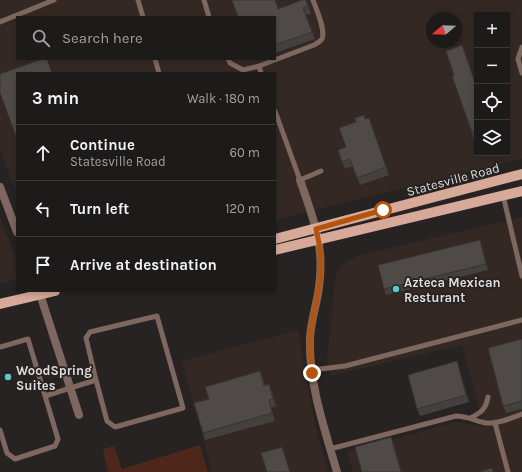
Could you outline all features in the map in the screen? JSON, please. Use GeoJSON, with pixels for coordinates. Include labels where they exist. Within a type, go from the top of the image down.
{"type":"FeatureCollection","features":[{"type":"Feature","properties":{"kind":"main road","name":"Statesville Road"},"geometry":{"type":"LineString","coordinates":[[276,238],[316,229],[522,174]]}},
{"type":"Feature","properties":{"kind":"main road","name":"Statesville Road"},"geometry":{"type":"LineString","coordinates":[[276,250],[522,191]]}},
{"type":"Feature","properties":{"kind":"main road"},"geometry":{"type":"LineString","coordinates":[[0,304],[40,292]]}},
{"type":"Feature","properties":{"kind":"street"},"geometry":{"type":"LineString","coordinates":[[300,180],[319,240],[321,262],[319,287],[313,315],[310,340],[312,370],[323,426],[337,472]]}},
{"type":"Feature","properties":{"kind":"street"},"geometry":{"type":"LineString","coordinates":[[0,187],[16,229]]}},
{"type":"Feature","properties":{"kind":"street"},"geometry":{"type":"LineString","coordinates":[[40,292],[80,415]]}},
{"type":"Feature","properties":{"kind":"lane"},"geometry":{"type":"LineString","coordinates":[[0,22],[54,0]]}},
{"type":"Feature","properties":{"kind":"lane"},"geometry":{"type":"LineString","coordinates":[[138,0],[143,16]]}},
{"type":"Feature","properties":{"kind":"lane"},"geometry":{"type":"LineString","coordinates":[[204,0],[209,16]]}},
{"type":"Feature","properties":{"kind":"lane"},"geometry":{"type":"LineString","coordinates":[[276,60],[321,41],[323,35],[322,27],[313,0]]}},
{"type":"Feature","properties":{"kind":"lane"},"geometry":{"type":"LineString","coordinates":[[522,47],[518,59],[522,73]]}},
{"type":"Feature","properties":{"kind":"lane"},"geometry":{"type":"LineString","coordinates":[[155,60],[159,72]]}},
{"type":"Feature","properties":{"kind":"lane"},"geometry":{"type":"LineString","coordinates":[[228,60],[230,63],[243,70],[275,60]]}},
{"type":"Feature","properties":{"kind":"lane"},"geometry":{"type":"LineString","coordinates":[[259,66],[261,72]]}},
{"type":"Feature","properties":{"kind":"lane"},"geometry":{"type":"LineString","coordinates":[[276,114],[300,180],[320,171]]}},
{"type":"Feature","properties":{"kind":"lane"},"geometry":{"type":"LineString","coordinates":[[503,196],[522,276]]}},
{"type":"Feature","properties":{"kind":"lane"},"geometry":{"type":"LineString","coordinates":[[157,316],[183,408],[115,427],[108,422],[96,380],[86,338],[90,332],[157,316]]}},
{"type":"Feature","properties":{"kind":"lane"},"geometry":{"type":"LineString","coordinates":[[312,370],[345,366],[522,320]]}},
{"type":"Feature","properties":{"kind":"lane"},"geometry":{"type":"LineString","coordinates":[[0,347],[28,339],[58,439],[55,446],[15,459],[7,453],[0,430]]}},
{"type":"Feature","properties":{"kind":"lane"},"geometry":{"type":"LineString","coordinates":[[45,396],[96,380]]}},
{"type":"Feature","properties":{"kind":"lane"},"geometry":{"type":"LineString","coordinates":[[470,418],[477,415],[485,408],[488,398]]}},
{"type":"Feature","properties":{"kind":"lane"},"geometry":{"type":"LineString","coordinates":[[330,449],[448,418],[464,416],[486,423],[495,423],[522,414]]}},
{"type":"Feature","properties":{"kind":"lane"},"geometry":{"type":"LineString","coordinates":[[495,423],[508,472]]}},
{"type":"Feature","properties":{"kind":"shaded area"},"geometry":{"type":"Polygon","coordinates":[[[0,0],[522,0],[522,159],[276,220],[276,72],[16,72],[16,192],[0,150],[0,0]]]}},
{"type":"Feature","properties":{"kind":"shaded area"},"geometry":{"type":"Polygon","coordinates":[[[522,217],[522,472],[353,472],[347,452],[456,422],[484,427],[462,345],[330,376],[327,359],[336,273],[346,262],[357,256],[522,217]]]}},
{"type":"Feature","properties":{"kind":"shaded area"},"geometry":{"type":"Polygon","coordinates":[[[0,218],[16,258],[16,261],[14,262],[16,269],[16,279],[0,284],[0,218]]]}},
{"type":"Feature","properties":{"kind":"shaded area"},"geometry":{"type":"Polygon","coordinates":[[[298,330],[313,416],[328,472],[212,472],[182,361],[298,330]]]}},
{"type":"Feature","properties":{"kind":"shaded area"},"geometry":{"type":"Polygon","coordinates":[[[200,445],[208,472],[108,472],[103,449],[114,446],[122,469],[200,445]]]}},
{"type":"Feature","properties":{"kind":"building"},"geometry":{"type":"Polygon","coordinates":[[[232,0],[275,0],[278,9],[302,0],[306,0],[308,6],[303,8],[312,32],[276,45],[276,16],[238,16],[232,0]]]}},
{"type":"Feature","properties":{"kind":"building"},"geometry":{"type":"Polygon","coordinates":[[[462,45],[474,79],[474,131],[472,132],[452,76],[454,75],[446,51],[454,48],[462,48],[462,45]]]}},
{"type":"Feature","properties":{"kind":"building"},"geometry":{"type":"Polygon","coordinates":[[[39,60],[47,60],[52,72],[16,72],[16,136],[0,93],[0,74],[39,60]]]}},
{"type":"Feature","properties":{"kind":"building"},"geometry":{"type":"Polygon","coordinates":[[[364,115],[365,119],[369,118],[386,167],[357,178],[350,159],[342,162],[338,150],[346,147],[339,128],[356,122],[355,118],[364,115]]]}},
{"type":"Feature","properties":{"kind":"building"},"geometry":{"type":"Polygon","coordinates":[[[480,240],[486,264],[384,289],[378,265],[480,240]]]}},
{"type":"Feature","properties":{"kind":"building"},"geometry":{"type":"Polygon","coordinates":[[[522,339],[522,401],[503,406],[488,348],[522,339]]]}},
{"type":"Feature","properties":{"kind":"building"},"geometry":{"type":"Polygon","coordinates":[[[457,361],[466,395],[417,409],[408,375],[457,361]]]}},
{"type":"Feature","properties":{"kind":"building"},"geometry":{"type":"Polygon","coordinates":[[[260,371],[264,386],[269,384],[273,399],[269,400],[272,413],[203,433],[194,403],[209,399],[205,387],[260,371]]]}},
{"type":"Feature","properties":{"kind":"building"},"geometry":{"type":"Polygon","coordinates":[[[391,437],[401,472],[362,472],[355,447],[391,437]]]}},
{"type":"Feature","properties":{"kind":"building"},"geometry":{"type":"Polygon","coordinates":[[[282,447],[290,472],[267,472],[261,453],[282,447]]]}},
{"type":"Feature","properties":{"kind":"building"},"geometry":{"type":"Polygon","coordinates":[[[492,468],[493,472],[479,472],[492,468]]]}},
{"type":"Feature","properties":{"kind":"place","name":"Azteca Mexican Resturant"},"geometry":{"type":"Point","coordinates":[396,289]}},
{"type":"Feature","properties":{"kind":"place","name":"WoodSpring Suites"},"geometry":{"type":"Point","coordinates":[8,377]}},
{"type":"Feature","properties":{"kind":"route"},"geometry":{"type":"LineString","coordinates":[[312,373],[310,340],[313,315],[319,287],[321,262],[319,240],[316,229],[383,210]]}}]}
